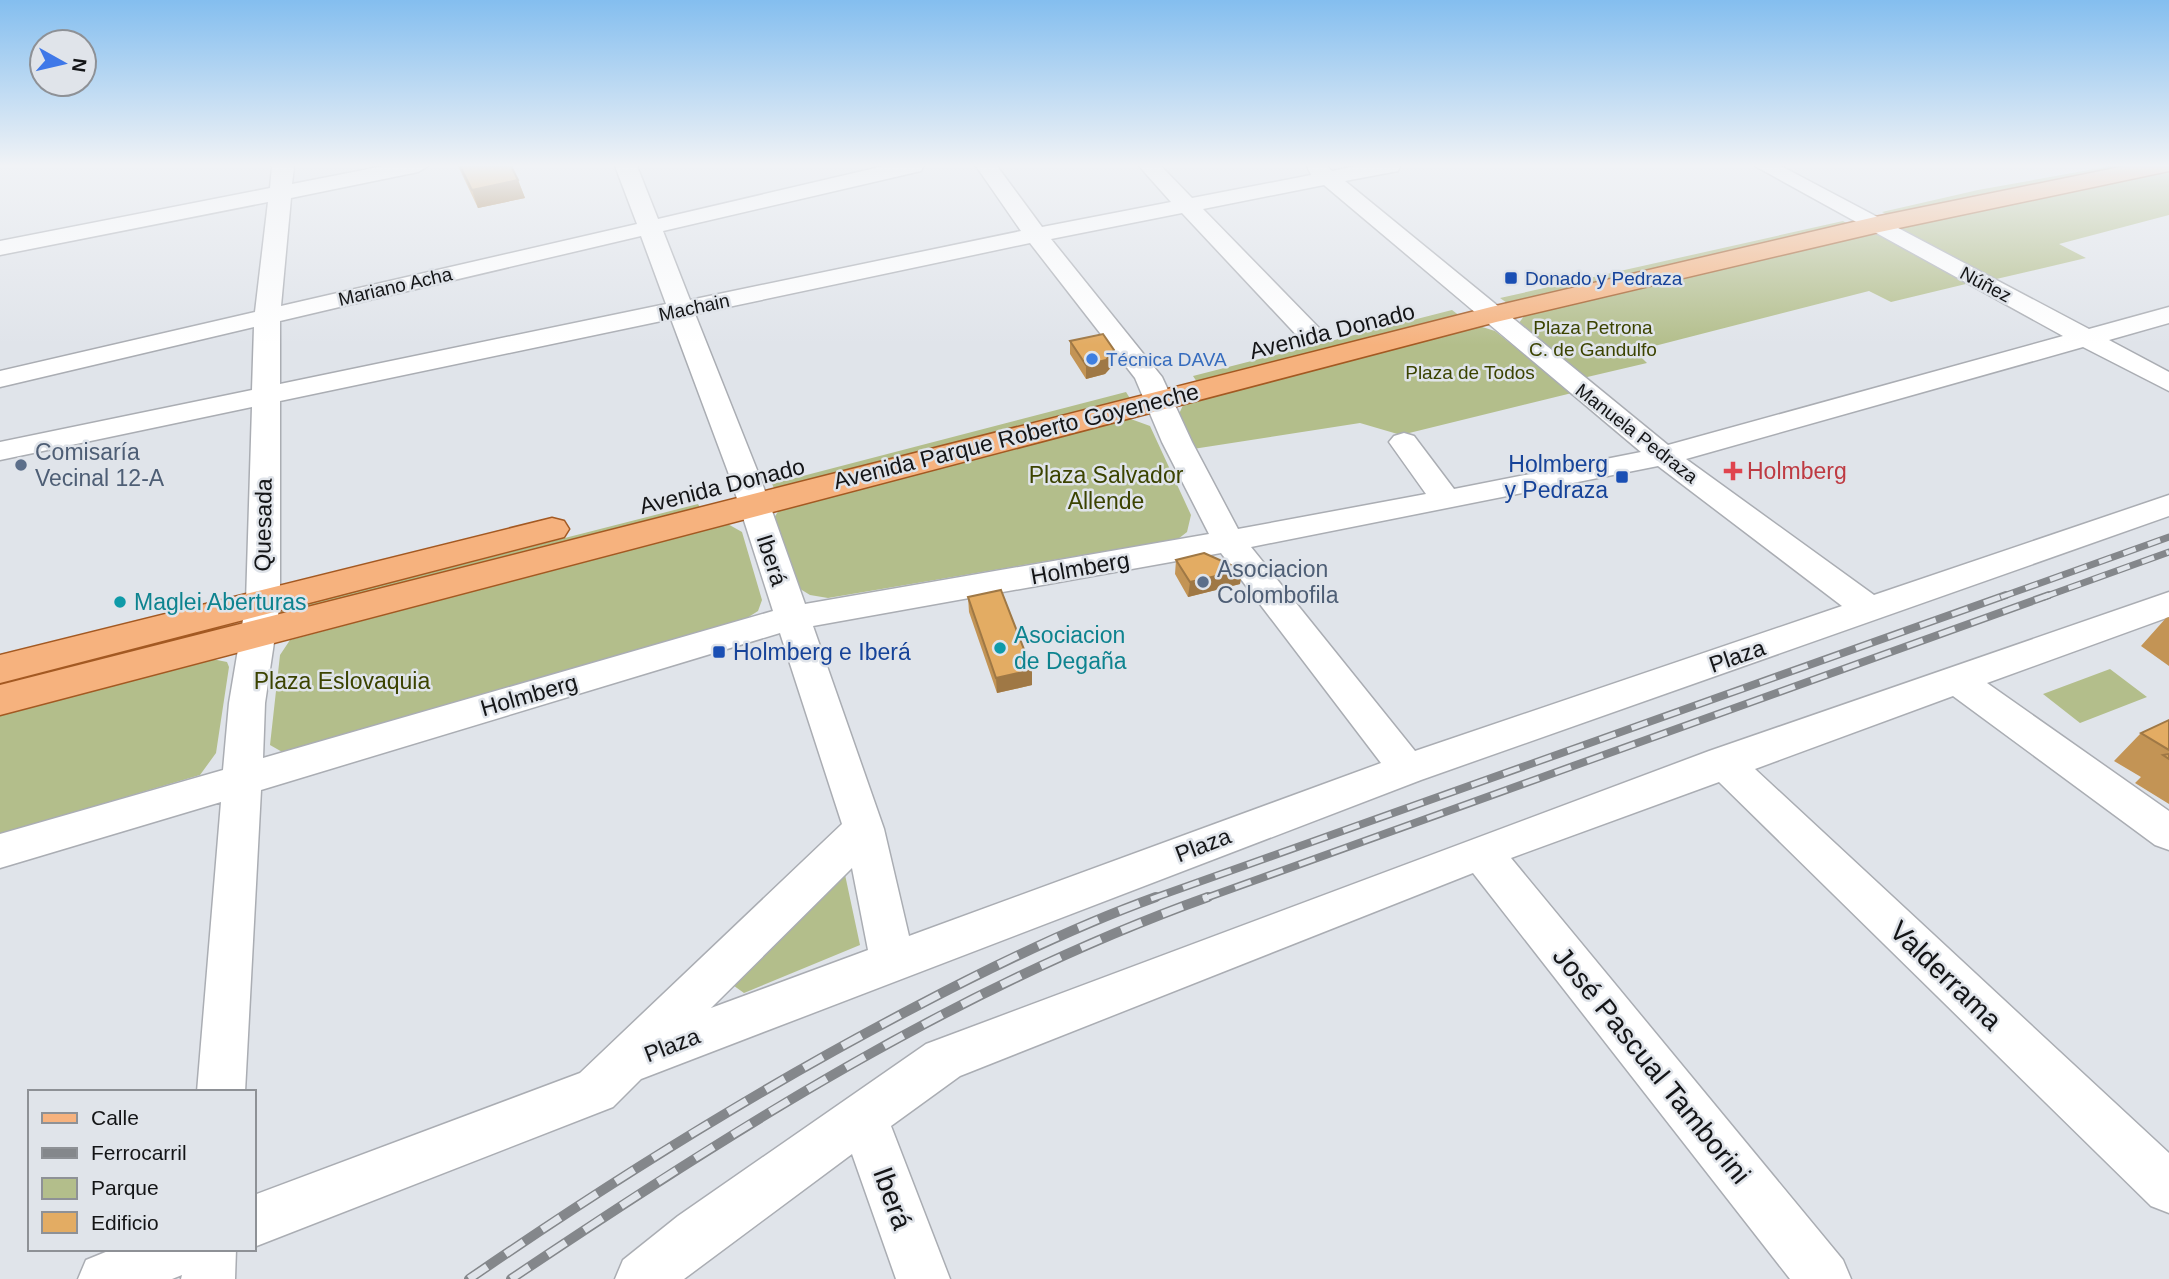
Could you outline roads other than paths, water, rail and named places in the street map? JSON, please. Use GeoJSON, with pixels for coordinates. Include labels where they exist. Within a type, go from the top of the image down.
{"type":"FeatureCollection","features":[{"type":"Feature","properties":{"kind":"main road","name":"Avenida Donado"},"geometry":{"type":"LineString","coordinates":[[750,492],[1154,388],[1311,335],[1481,306],[1792,226]]}},
{"type":"Feature","properties":{"kind":"main road","name":"Avenida Parque Roberto Goyeneche"},"geometry":{"type":"LineString","coordinates":[[1154,388],[1481,306],[1872,226]]}},
{"type":"Feature","properties":{"kind":"main road"},"geometry":{"type":"LineString","coordinates":[[0,700],[260,618],[750,492]]}},
{"type":"Feature","properties":{"kind":"main road"},"geometry":{"type":"LineString","coordinates":[[0,669],[260,618]]}},
{"type":"Feature","properties":{"kind":"street"},"geometry":{"type":"LineString","coordinates":[[0,248],[116,226]]}},
{"type":"Feature","properties":{"kind":"street","name":"Quesada"},"geometry":{"type":"LineString","coordinates":[[221,1090],[247,703],[260,618],[267,316],[277,226]]}},
{"type":"Feature","properties":{"kind":"street","name":"Mariano Acha"},"geometry":{"type":"LineString","coordinates":[[0,379],[656,226]]}},
{"type":"Feature","properties":{"kind":"street"},"geometry":{"type":"LineString","coordinates":[[1029,226],[1154,388],[1177,442],[1229,541],[1407,769]]}},
{"type":"Feature","properties":{"kind":"street","name":"Machain"},"geometry":{"type":"LineString","coordinates":[[0,451],[1085,226]]}},
{"type":"Feature","properties":{"kind":"street"},"geometry":{"type":"LineString","coordinates":[[1208,226],[1311,335]]}},
{"type":"Feature","properties":{"kind":"street","name":"Manuela Pedraza"},"geometry":{"type":"LineString","coordinates":[[1385,226],[1663,457],[1871,610]]}},
{"type":"Feature","properties":{"kind":"street","name":"Núñez"},"geometry":{"type":"LineString","coordinates":[[1876,226],[2169,383]]}},
{"type":"Feature","properties":{"kind":"street","name":"Iberá"},"geometry":{"type":"LineString","coordinates":[[650,227],[750,492],[864,829],[893,962]]}},
{"type":"Feature","properties":{"kind":"street","name":"Holmberg"},"geometry":{"type":"LineString","coordinates":[[0,851],[791,618],[1229,541],[1663,457],[2169,316]]}},
{"type":"Feature","properties":{"kind":"street"},"geometry":{"type":"LineString","coordinates":[[1404,442],[1446,499]]}},
{"type":"Feature","properties":{"kind":"street","name":"Plaza"},"geometry":{"type":"LineString","coordinates":[[256,1220],[596,1090],[624,1063],[1407,769],[2169,505]]}},
{"type":"Feature","properties":{"kind":"street"},"geometry":{"type":"LineString","coordinates":[[642,1279],[697,1235],[943,1060],[1481,852],[1723,762],[1958,681],[2169,604]]}},
{"type":"Feature","properties":{"kind":"street"},"geometry":{"type":"LineString","coordinates":[[1958,681],[2169,832]]}},
{"type":"Feature","properties":{"kind":"street","name":"Valderrama"},"geometry":{"type":"LineString","coordinates":[[1723,762],[2169,1188]]}},
{"type":"Feature","properties":{"kind":"street"},"geometry":{"type":"LineString","coordinates":[[624,1063],[864,829]]}},
{"type":"Feature","properties":{"kind":"street","name":"José Pascual Tamborini"},"geometry":{"type":"LineString","coordinates":[[1481,852],[1824,1279]]}},
{"type":"Feature","properties":{"kind":"street","name":"Iberá"},"geometry":{"type":"LineString","coordinates":[[863,1117],[923,1279]]}},
{"type":"Feature","properties":{"kind":"street"},"geometry":{"type":"LineString","coordinates":[[105,1279],[176,1251]]}},
{"type":"Feature","properties":{"kind":"street"},"geometry":{"type":"LineString","coordinates":[[208,1279],[210,1251]]}},
{"type":"Feature","properties":{"kind":"railway"},"geometry":{"type":"LineString","coordinates":[[2001,597],[2169,537]]}},
{"type":"Feature","properties":{"kind":"railway"},"geometry":{"type":"LineString","coordinates":[[2044,597],[2169,552]]}},
{"type":"Feature","properties":{"kind":"railway"},"geometry":{"type":"LineString","coordinates":[[1151,899],[2006,595]]}},
{"type":"Feature","properties":{"kind":"railway"},"geometry":{"type":"LineString","coordinates":[[1203,899],[2049,595]]}},
{"type":"Feature","properties":{"kind":"railway"},"geometry":{"type":"LineString","coordinates":[[469,1279],[688,1136],[857,1038],[1034,948],[1156,897]]}},
{"type":"Feature","properties":{"kind":"railway"},"geometry":{"type":"LineString","coordinates":[[511,1279],[762,1117],[935,1018],[1115,933],[1208,897]]}},
{"type":"Feature","properties":{"kind":"place","name":"Donado y Pedraza"},"geometry":{"type":"Point","coordinates":[1511,278]}},
{"type":"Feature","properties":{"kind":"place","name":"Técnica DAVA"},"geometry":{"type":"Point","coordinates":[1092,359]}},
{"type":"Feature","properties":{"kind":"place","name":"Comisaría Vecinal 12-A"},"geometry":{"type":"Point","coordinates":[21,465]}},
{"type":"Feature","properties":{"kind":"place","name":"Holmberg"},"geometry":{"type":"Point","coordinates":[1733,471]}},
{"type":"Feature","properties":{"kind":"place","name":"Holmberg y Pedraza"},"geometry":{"type":"Point","coordinates":[1622,477]}},
{"type":"Feature","properties":{"kind":"place","name":"Asociacion Colombofila"},"geometry":{"type":"Point","coordinates":[1203,582]}},
{"type":"Feature","properties":{"kind":"place","name":"Maglei Aberturas"},"geometry":{"type":"Point","coordinates":[120,602]}},
{"type":"Feature","properties":{"kind":"place","name":"Asociacion de Degaña"},"geometry":{"type":"Point","coordinates":[1000,648]}},
{"type":"Feature","properties":{"kind":"place","name":"Holmberg e Iberá"},"geometry":{"type":"Point","coordinates":[719,652]}},
{"type":"Feature","properties":{"kind":"park label","name":"Plaza Petrona C. de Gandulfo"},"geometry":{"type":"Point","coordinates":[1593,338]}},
{"type":"Feature","properties":{"kind":"park label","name":"Plaza de Todos"},"geometry":{"type":"Point","coordinates":[1470,372]}},
{"type":"Feature","properties":{"kind":"park label","name":"Plaza Salvador Allende"},"geometry":{"type":"Point","coordinates":[1106,488]}},
{"type":"Feature","properties":{"kind":"park label","name":"Plaza Eslovaquia"},"geometry":{"type":"Point","coordinates":[342,681]}}]}
